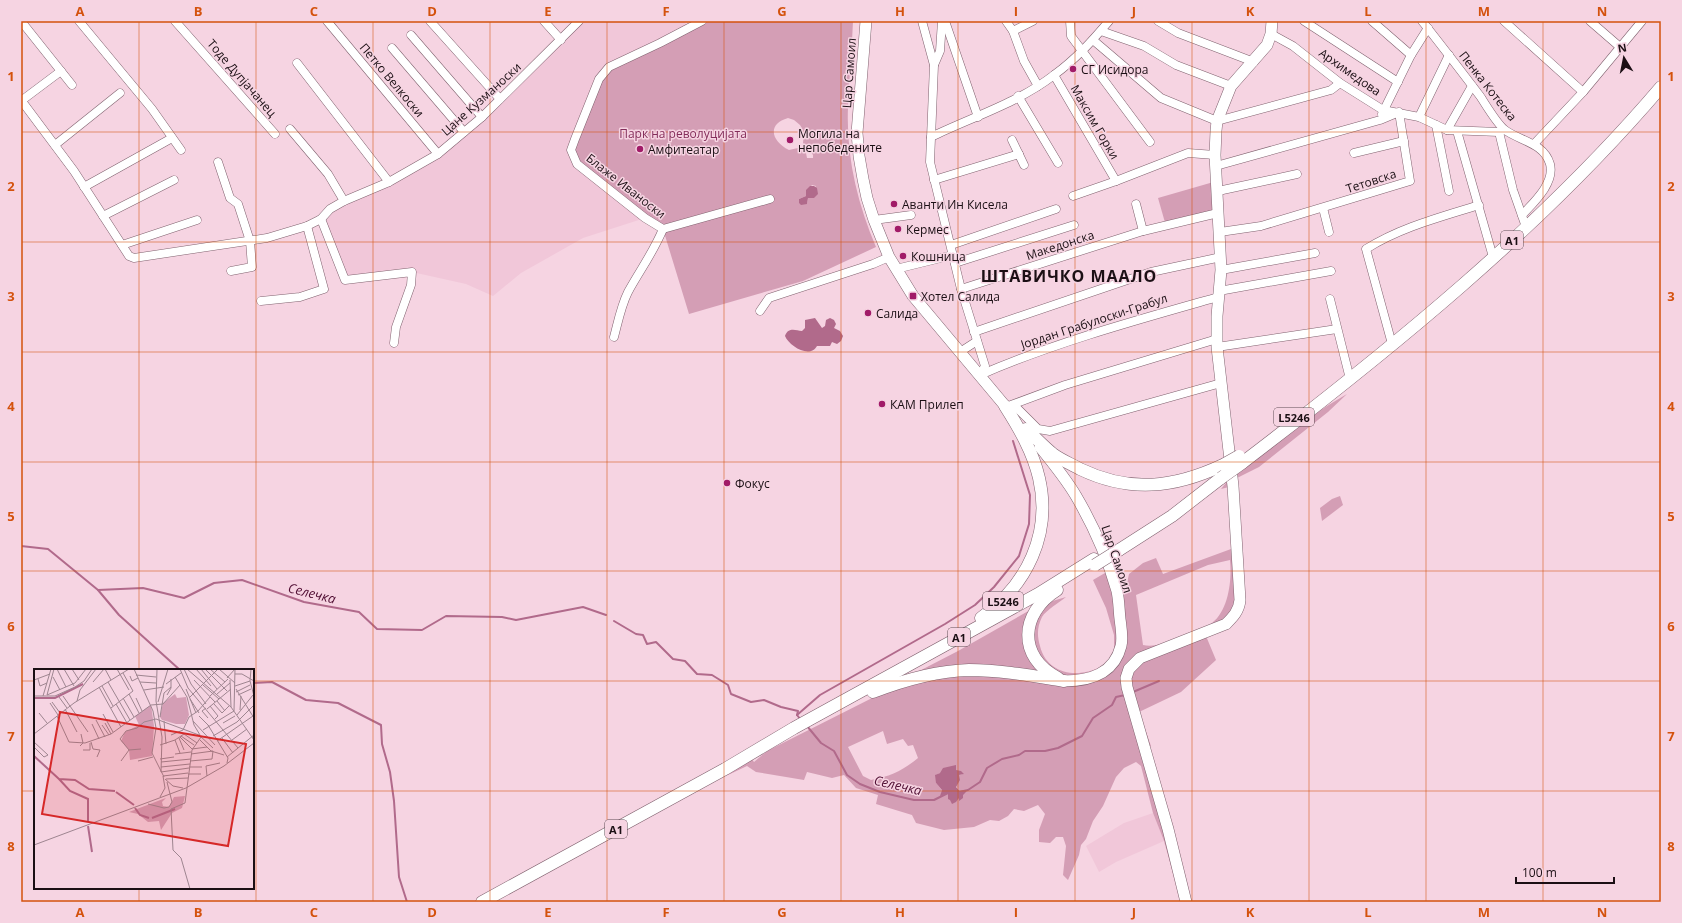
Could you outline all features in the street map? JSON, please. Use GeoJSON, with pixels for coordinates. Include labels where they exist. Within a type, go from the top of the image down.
{"type":"FeatureCollection","features":[{"type":"Feature","properties":{"kind":"main road","name":"A1"},"geometry":{"type":"LineString","coordinates":[[824,715],[1094,562],[1172,516],[1221,478],[1237,458],[1350,379],[1493,257],[1526,227],[1606,148],[1661,87]]}},
{"type":"Feature","properties":{"kind":"main road","name":"L5246"},"geometry":{"type":"LineString","coordinates":[[824,715],[872,680],[973,624],[1006,599],[1022,578],[1034,553],[1040,526],[1041,492],[1032,456],[1016,424],[1010,405]]}},
{"type":"Feature","properties":{"kind":"main road","name":"L5246"},"geometry":{"type":"LineString","coordinates":[[1026,429],[1053,454],[1084,470],[1107,480],[1147,486],[1164,485],[1189,479],[1237,458]]}},
{"type":"Feature","properties":{"kind":"main road","name":"L5246"},"geometry":{"type":"LineString","coordinates":[[1064,681],[1039,666],[1028,641],[1028,626],[1032,616],[1049,595],[1094,562]]}},
{"type":"Feature","properties":{"kind":"main road","name":"L5246"},"geometry":{"type":"LineString","coordinates":[[749,755],[824,715],[898,682],[945,672],[969,670],[994,671],[1064,681]]}},
{"type":"Feature","properties":{"kind":"main road","name":"A1"},"geometry":{"type":"LineString","coordinates":[[482,902],[749,755]]}},
{"type":"Feature","properties":{"kind":"street"},"geometry":{"type":"LineString","coordinates":[[21,21],[72,85]]}},
{"type":"Feature","properties":{"kind":"street"},"geometry":{"type":"LineString","coordinates":[[79,21],[152,109],[181,150]]}},
{"type":"Feature","properties":{"kind":"street","name":"Тоде Дупјачанец"},"geometry":{"type":"LineString","coordinates":[[175,21],[275,134]]}},
{"type":"Feature","properties":{"kind":"street","name":"Петко Велкоски"},"geometry":{"type":"LineString","coordinates":[[327,21],[438,154]]}},
{"type":"Feature","properties":{"kind":"street"},"geometry":{"type":"LineString","coordinates":[[430,21],[500,99]]}},
{"type":"Feature","properties":{"kind":"street"},"geometry":{"type":"LineString","coordinates":[[544,21],[561,40]]}},
{"type":"Feature","properties":{"kind":"street","name":"Цане Кузманоски"},"geometry":{"type":"LineString","coordinates":[[21,100],[55,145],[129,256],[134,258],[267,238],[307,226],[321,219],[330,209],[344,201],[389,182],[438,154],[482,117],[579,21]]}},
{"type":"Feature","properties":{"kind":"street","name":"Блаже Иваноски"},"geometry":{"type":"LineString","coordinates":[[702,21],[609,67],[599,80],[571,150],[577,164],[645,218],[663,229],[770,198]]}},
{"type":"Feature","properties":{"kind":"street","name":"Цар Самоил"},"geometry":{"type":"LineString","coordinates":[[866,21],[857,133],[863,178],[874,220],[889,257],[913,296],[980,375],[1010,405]]}},
{"type":"Feature","properties":{"kind":"street"},"geometry":{"type":"LineString","coordinates":[[922,21],[934,65],[930,162],[961,290],[985,366],[980,375]]}},
{"type":"Feature","properties":{"kind":"street"},"geometry":{"type":"LineString","coordinates":[[934,65],[940,51],[942,21]]}},
{"type":"Feature","properties":{"kind":"street"},"geometry":{"type":"LineString","coordinates":[[945,21],[978,117]]}},
{"type":"Feature","properties":{"kind":"street"},"geometry":{"type":"LineString","coordinates":[[1006,21],[1013,32],[1024,61],[1038,86]]}},
{"type":"Feature","properties":{"kind":"street"},"geometry":{"type":"LineString","coordinates":[[1013,32],[1033,21]]}},
{"type":"Feature","properties":{"kind":"street"},"geometry":{"type":"LineString","coordinates":[[1070,21],[1071,36],[1150,142]]}},
{"type":"Feature","properties":{"kind":"street"},"geometry":{"type":"LineString","coordinates":[[931,137],[978,117],[1038,86],[1083,52],[1109,21]]}},
{"type":"Feature","properties":{"kind":"street"},"geometry":{"type":"LineString","coordinates":[[1158,21],[1178,33],[1254,62]]}},
{"type":"Feature","properties":{"kind":"street"},"geometry":{"type":"LineString","coordinates":[[1186,902],[1170,836],[1127,687],[1126,678],[1129,669],[1140,658],[1226,624],[1239,608],[1235,525],[1237,458],[1221,383],[1217,343],[1218,294],[1221,257],[1215,155],[1217,120],[1231,86],[1254,62],[1267,45],[1271,34],[1272,21]]}},
{"type":"Feature","properties":{"kind":"street"},"geometry":{"type":"LineString","coordinates":[[1304,21],[1398,82]]}},
{"type":"Feature","properties":{"kind":"street"},"geometry":{"type":"LineString","coordinates":[[1372,21],[1411,56]]}},
{"type":"Feature","properties":{"kind":"street"},"geometry":{"type":"LineString","coordinates":[[1504,21],[1583,92]]}},
{"type":"Feature","properties":{"kind":"street"},"geometry":{"type":"LineString","coordinates":[[1590,21],[1620,47]]}},
{"type":"Feature","properties":{"kind":"street"},"geometry":{"type":"LineString","coordinates":[[1534,144],[1583,92],[1642,21]]}},
{"type":"Feature","properties":{"kind":"street"},"geometry":{"type":"LineString","coordinates":[[1380,120],[1383,110],[1411,56],[1425,24]]}},
{"type":"Feature","properties":{"kind":"street","name":"Пенка Котеска"},"geometry":{"type":"LineString","coordinates":[[1425,24],[1472,86],[1501,131],[1534,144],[1543,152],[1549,162],[1551,172],[1538,198],[1522,214]]}},
{"type":"Feature","properties":{"kind":"street"},"geometry":{"type":"LineString","coordinates":[[1100,31],[1144,46],[1176,65],[1231,86]]}},
{"type":"Feature","properties":{"kind":"street","name":"Архимедова"},"geometry":{"type":"LineString","coordinates":[[1271,34],[1293,46],[1340,83],[1383,110],[1420,117],[1447,130],[1501,131]]}},
{"type":"Feature","properties":{"kind":"street"},"geometry":{"type":"LineString","coordinates":[[411,35],[482,117]]}},
{"type":"Feature","properties":{"kind":"street"},"geometry":{"type":"LineString","coordinates":[[1093,40],[1161,98],[1217,120],[1331,90],[1340,83]]}},
{"type":"Feature","properties":{"kind":"street","name":"Петко Велкоски"},"geometry":{"type":"LineString","coordinates":[[392,48],[464,132]]}},
{"type":"Feature","properties":{"kind":"street"},"geometry":{"type":"LineString","coordinates":[[1420,117],[1449,55]]}},
{"type":"Feature","properties":{"kind":"street"},"geometry":{"type":"LineString","coordinates":[[297,63],[389,182]]}},
{"type":"Feature","properties":{"kind":"street"},"geometry":{"type":"LineString","coordinates":[[21,100],[61,71]]}},
{"type":"Feature","properties":{"kind":"street","name":"Максим Горки"},"geometry":{"type":"LineString","coordinates":[[1054,75],[1116,181]]}},
{"type":"Feature","properties":{"kind":"street"},"geometry":{"type":"LineString","coordinates":[[1447,130],[1472,86]]}},
{"type":"Feature","properties":{"kind":"street"},"geometry":{"type":"LineString","coordinates":[[55,145],[120,93]]}},
{"type":"Feature","properties":{"kind":"street"},"geometry":{"type":"LineString","coordinates":[[1018,96],[1058,163]]}},
{"type":"Feature","properties":{"kind":"street"},"geometry":{"type":"LineString","coordinates":[[1216,166],[1380,120],[1399,112]]}},
{"type":"Feature","properties":{"kind":"street","name":"Тетовска"},"geometry":{"type":"LineString","coordinates":[[1220,232],[1262,226],[1410,181],[1399,112]]}},
{"type":"Feature","properties":{"kind":"street"},"geometry":{"type":"LineString","coordinates":[[1436,125],[1449,190]]}},
{"type":"Feature","properties":{"kind":"street"},"geometry":{"type":"LineString","coordinates":[[290,129],[328,174],[344,201]]}},
{"type":"Feature","properties":{"kind":"street"},"geometry":{"type":"LineString","coordinates":[[1458,131],[1480,205],[1493,257]]}},
{"type":"Feature","properties":{"kind":"street"},"geometry":{"type":"LineString","coordinates":[[1501,131],[1513,190],[1526,227]]}},
{"type":"Feature","properties":{"kind":"street"},"geometry":{"type":"LineString","coordinates":[[84,188],[172,138]]}},
{"type":"Feature","properties":{"kind":"street"},"geometry":{"type":"LineString","coordinates":[[1012,140],[1024,165]]}},
{"type":"Feature","properties":{"kind":"street"},"geometry":{"type":"LineString","coordinates":[[1354,153],[1404,141]]}},
{"type":"Feature","properties":{"kind":"street"},"geometry":{"type":"LineString","coordinates":[[1073,196],[1188,153],[1215,155]]}},
{"type":"Feature","properties":{"kind":"street"},"geometry":{"type":"LineString","coordinates":[[934,180],[1018,154]]}},
{"type":"Feature","properties":{"kind":"street"},"geometry":{"type":"LineString","coordinates":[[218,162],[230,198],[238,204],[250,241],[252,267],[231,271]]}},
{"type":"Feature","properties":{"kind":"street"},"geometry":{"type":"LineString","coordinates":[[1218,191],[1297,174]]}},
{"type":"Feature","properties":{"kind":"street"},"geometry":{"type":"LineString","coordinates":[[103,216],[174,180]]}},
{"type":"Feature","properties":{"kind":"street"},"geometry":{"type":"LineString","coordinates":[[1136,204],[1143,232]]}},
{"type":"Feature","properties":{"kind":"street"},"geometry":{"type":"LineString","coordinates":[[1392,344],[1366,249],[1381,239],[1419,223],[1480,205]]}},
{"type":"Feature","properties":{"kind":"street"},"geometry":{"type":"LineString","coordinates":[[1323,208],[1329,232]]}},
{"type":"Feature","properties":{"kind":"street"},"geometry":{"type":"LineString","coordinates":[[951,245],[1056,209]]}},
{"type":"Feature","properties":{"kind":"street","name":"Македонска"},"geometry":{"type":"LineString","coordinates":[[961,290],[1143,232],[1218,213]]}},
{"type":"Feature","properties":{"kind":"street"},"geometry":{"type":"LineString","coordinates":[[874,220],[911,215]]}},
{"type":"Feature","properties":{"kind":"street"},"geometry":{"type":"LineString","coordinates":[[321,219],[345,280],[412,272],[411,285],[396,327],[394,343]]}},
{"type":"Feature","properties":{"kind":"street"},"geometry":{"type":"LineString","coordinates":[[122,245],[197,220]]}},
{"type":"Feature","properties":{"kind":"street"},"geometry":{"type":"LineString","coordinates":[[896,269],[954,259],[1074,225]]}},
{"type":"Feature","properties":{"kind":"street"},"geometry":{"type":"LineString","coordinates":[[261,301],[300,297],[324,289],[307,226]]}},
{"type":"Feature","properties":{"kind":"street"},"geometry":{"type":"LineString","coordinates":[[614,337],[622,306],[628,292],[655,248],[663,229]]}},
{"type":"Feature","properties":{"kind":"street"},"geometry":{"type":"LineString","coordinates":[[1221,270],[1315,253]]}},
{"type":"Feature","properties":{"kind":"street"},"geometry":{"type":"LineString","coordinates":[[760,311],[769,298],[873,264],[889,257]]}},
{"type":"Feature","properties":{"kind":"street"},"geometry":{"type":"LineString","coordinates":[[974,332],[1151,272],[1221,257]]}},
{"type":"Feature","properties":{"kind":"street"},"geometry":{"type":"LineString","coordinates":[[1218,294],[1331,271]]}},
{"type":"Feature","properties":{"kind":"street","name":"Јордан Грабулоски-Грабул"},"geometry":{"type":"LineString","coordinates":[[980,375],[1015,360],[1110,327],[1218,294]]}},
{"type":"Feature","properties":{"kind":"street"},"geometry":{"type":"LineString","coordinates":[[1330,299],[1336,329],[1350,379]]}},
{"type":"Feature","properties":{"kind":"street"},"geometry":{"type":"LineString","coordinates":[[1221,383],[1050,431],[1038,429],[1010,405],[1065,385],[1217,343],[1336,329]]}},
{"type":"Feature","properties":{"kind":"street"},"geometry":{"type":"LineString","coordinates":[[960,352],[977,341]]}},
{"type":"Feature","properties":{"kind":"street","name":"L5246"},"geometry":{"type":"LineString","coordinates":[[1010,405],[1026,429]]}},
{"type":"Feature","properties":{"kind":"street","name":"Цар Самоил"},"geometry":{"type":"LineString","coordinates":[[1026,429],[1075,495],[1091,523],[1117,592],[1121,624],[1121,646],[1115,660],[1106,671],[1093,678],[1080,681],[1064,681]]}},
{"type":"Feature","properties":{"kind":"shaded area"},"geometry":{"type":"Polygon","coordinates":[[[579,21],[683,21],[689,27],[645,218],[583,238],[521,273],[493,296],[466,284],[412,272],[345,280],[321,219],[330,209],[438,154],[579,21]]]}},
{"type":"Feature","properties":{"kind":"shaded area"},"geometry":{"type":"Polygon","coordinates":[[[810,186],[817,188],[818,194],[814,198],[808,198],[807,204],[801,205],[799,203],[799,199],[806,196],[806,190],[810,186]]]}},
{"type":"Feature","properties":{"kind":"shaded area"},"geometry":{"type":"Polygon","coordinates":[[[815,318],[822,328],[825,326],[826,320],[830,318],[834,320],[836,324],[834,328],[840,331],[843,336],[841,341],[837,344],[832,342],[830,346],[817,346],[814,350],[805,351],[795,347],[787,340],[785,336],[788,331],[802,331],[805,328],[805,320],[815,318]]]}},
{"type":"Feature","properties":{"kind":"shaded area"},"geometry":{"type":"Polygon","coordinates":[[[956,765],[956,770],[961,771],[964,774],[959,775],[960,780],[956,787],[960,791],[968,790],[963,795],[963,798],[959,801],[959,798],[952,804],[948,799],[948,793],[940,796],[942,790],[936,783],[935,775],[940,773],[943,768],[956,765]]]}},
{"type":"Feature","properties":{"kind":"shaded area"},"geometry":{"type":"Polygon","coordinates":[[[1153,813],[1164,841],[1116,862],[1099,872],[1086,846],[1124,823],[1153,813]]]}},
{"type":"Feature","properties":{"kind":"green space","name":"Парк на револуцијата"},"geometry":{"type":"Polygon","coordinates":[[[702,21],[853,21],[848,107],[849,143],[858,196],[876,247],[803,281],[689,314],[663,229],[573,157],[592,100],[609,67],[702,21]],[[788,118],[781,121],[774,128],[775,138],[789,150],[798,148],[806,153],[807,158],[813,158],[811,152],[808,151],[803,143],[804,132],[800,125],[794,120],[788,118]],[[812,185],[806,192],[806,196],[799,199],[799,203],[807,204],[808,198],[816,186],[812,185]]]}},
{"type":"Feature","properties":{"kind":"green space"},"geometry":{"type":"Polygon","coordinates":[[[1217,181],[1218,213],[1166,226],[1158,198],[1217,181]]]}},
{"type":"Feature","properties":{"kind":"green space"},"geometry":{"type":"Polygon","coordinates":[[[1347,394],[1328,412],[1259,467],[1237,478],[1233,486],[1221,489],[1239,470],[1254,458],[1311,417],[1347,394]]]}},
{"type":"Feature","properties":{"kind":"green space"},"geometry":{"type":"Polygon","coordinates":[[[1340,496],[1343,505],[1322,521],[1320,508],[1332,499],[1340,496]]]}},
{"type":"Feature","properties":{"kind":"green space"},"geometry":{"type":"Polygon","coordinates":[[[1231,533],[1239,592],[1246,597],[1238,620],[1206,636],[1216,660],[1181,692],[1139,712],[1151,746],[1145,748],[1179,895],[1164,841],[1153,813],[1141,766],[1136,762],[1124,768],[1116,777],[1103,806],[1093,821],[1086,839],[1081,845],[1079,855],[1068,880],[1063,875],[1066,846],[1063,837],[1056,837],[1050,843],[1039,842],[1039,830],[1045,814],[1038,805],[1024,811],[1014,809],[1008,816],[999,821],[990,820],[974,827],[944,830],[916,823],[912,815],[876,804],[878,795],[856,788],[844,775],[832,778],[807,772],[804,780],[756,772],[747,766],[728,775],[725,769],[749,755],[754,762],[767,751],[888,690],[898,682],[958,651],[1039,605],[1066,597],[1042,617],[1038,632],[1040,646],[1049,663],[1065,672],[1074,673],[1093,670],[1102,666],[1114,655],[1114,635],[1106,608],[1093,580],[1110,570],[1117,592],[1126,588],[1129,574],[1143,563],[1156,558],[1163,574],[1231,549],[1231,533]],[[1230,560],[1208,565],[1136,595],[1143,645],[1152,646],[1165,643],[1200,630],[1212,623],[1218,617],[1226,602],[1230,585],[1230,560]],[[883,731],[848,747],[863,776],[871,780],[885,777],[896,772],[918,758],[913,745],[908,746],[903,739],[887,744],[883,731]],[[940,773],[936,775],[936,783],[942,790],[941,796],[948,793],[959,797],[967,791],[960,791],[956,786],[959,775],[963,774],[940,773]]]}},
{"type":"Feature","properties":{"kind":"waterway"},"geometry":{"type":"LineString","coordinates":[[797,715],[820,695],[945,624],[975,605],[994,587],[1019,556],[1029,524],[1030,495],[1013,441]]}},
{"type":"Feature","properties":{"kind":"waterway","name":"Селечка"},"geometry":{"type":"LineString","coordinates":[[21,546],[48,549],[98,590],[143,588],[184,598],[214,583],[242,580],[304,602],[359,612],[377,629],[422,630],[446,616],[502,617],[516,620],[583,607],[606,615]]}},
{"type":"Feature","properties":{"kind":"waterway"},"geometry":{"type":"LineString","coordinates":[[98,590],[119,615],[179,669]]}},
{"type":"Feature","properties":{"kind":"waterway","name":"Селечка"},"geometry":{"type":"LineString","coordinates":[[614,621],[636,634],[643,635],[647,644],[656,642],[673,659],[685,661],[697,674],[712,675],[728,685],[731,694],[751,702],[764,700],[781,707],[798,711],[797,715],[801,720]]}},
{"type":"Feature","properties":{"kind":"waterway","name":"Селечка"},"geometry":{"type":"LineString","coordinates":[[1133,692],[1159,681]]}},
{"type":"Feature","properties":{"kind":"waterway"},"geometry":{"type":"LineString","coordinates":[[254,683],[272,682],[306,700],[338,703],[381,725],[382,744],[390,772],[394,801],[399,877],[407,902]]}},
{"type":"Feature","properties":{"kind":"waterway","name":"Селечка"},"geometry":{"type":"LineString","coordinates":[[959,792],[968,790],[980,782],[987,768],[1002,759],[1019,755],[1025,751],[1045,751],[1058,748],[1082,736],[1093,718],[1112,705],[1116,697],[1125,695]]}},
{"type":"Feature","properties":{"kind":"waterway","name":"Селечка"},"geometry":{"type":"LineString","coordinates":[[807,726],[821,743],[834,751],[847,775],[860,784],[880,792],[914,800],[934,800],[948,793]]}},
{"type":"Feature","properties":{"kind":"place","name":"СГ Исидора"},"geometry":{"type":"Point","coordinates":[1073,69]}},
{"type":"Feature","properties":{"kind":"place","name":"Могила на непобедените"},"geometry":{"type":"Point","coordinates":[790,140]}},
{"type":"Feature","properties":{"kind":"place","name":"Амфитеатар"},"geometry":{"type":"Point","coordinates":[640,149]}},
{"type":"Feature","properties":{"kind":"place","name":"Аванти Ин Кисела"},"geometry":{"type":"Point","coordinates":[894,204]}},
{"type":"Feature","properties":{"kind":"place","name":"Кермес"},"geometry":{"type":"Point","coordinates":[898,229]}},
{"type":"Feature","properties":{"kind":"place","name":"Кошница"},"geometry":{"type":"Point","coordinates":[903,256]}},
{"type":"Feature","properties":{"kind":"place","name":"Хотел Салида"},"geometry":{"type":"Point","coordinates":[913,296]}},
{"type":"Feature","properties":{"kind":"place","name":"Салида"},"geometry":{"type":"Point","coordinates":[868,313]}},
{"type":"Feature","properties":{"kind":"place","name":"КАМ Прилеп"},"geometry":{"type":"Point","coordinates":[882,404]}},
{"type":"Feature","properties":{"kind":"place","name":"Фокус"},"geometry":{"type":"Point","coordinates":[727,483]}},
{"type":"Feature","properties":{"kind":"district","name":"ШТАВИЧКО МААЛО"},"geometry":{"type":"Point","coordinates":[1069,276]}}]}
